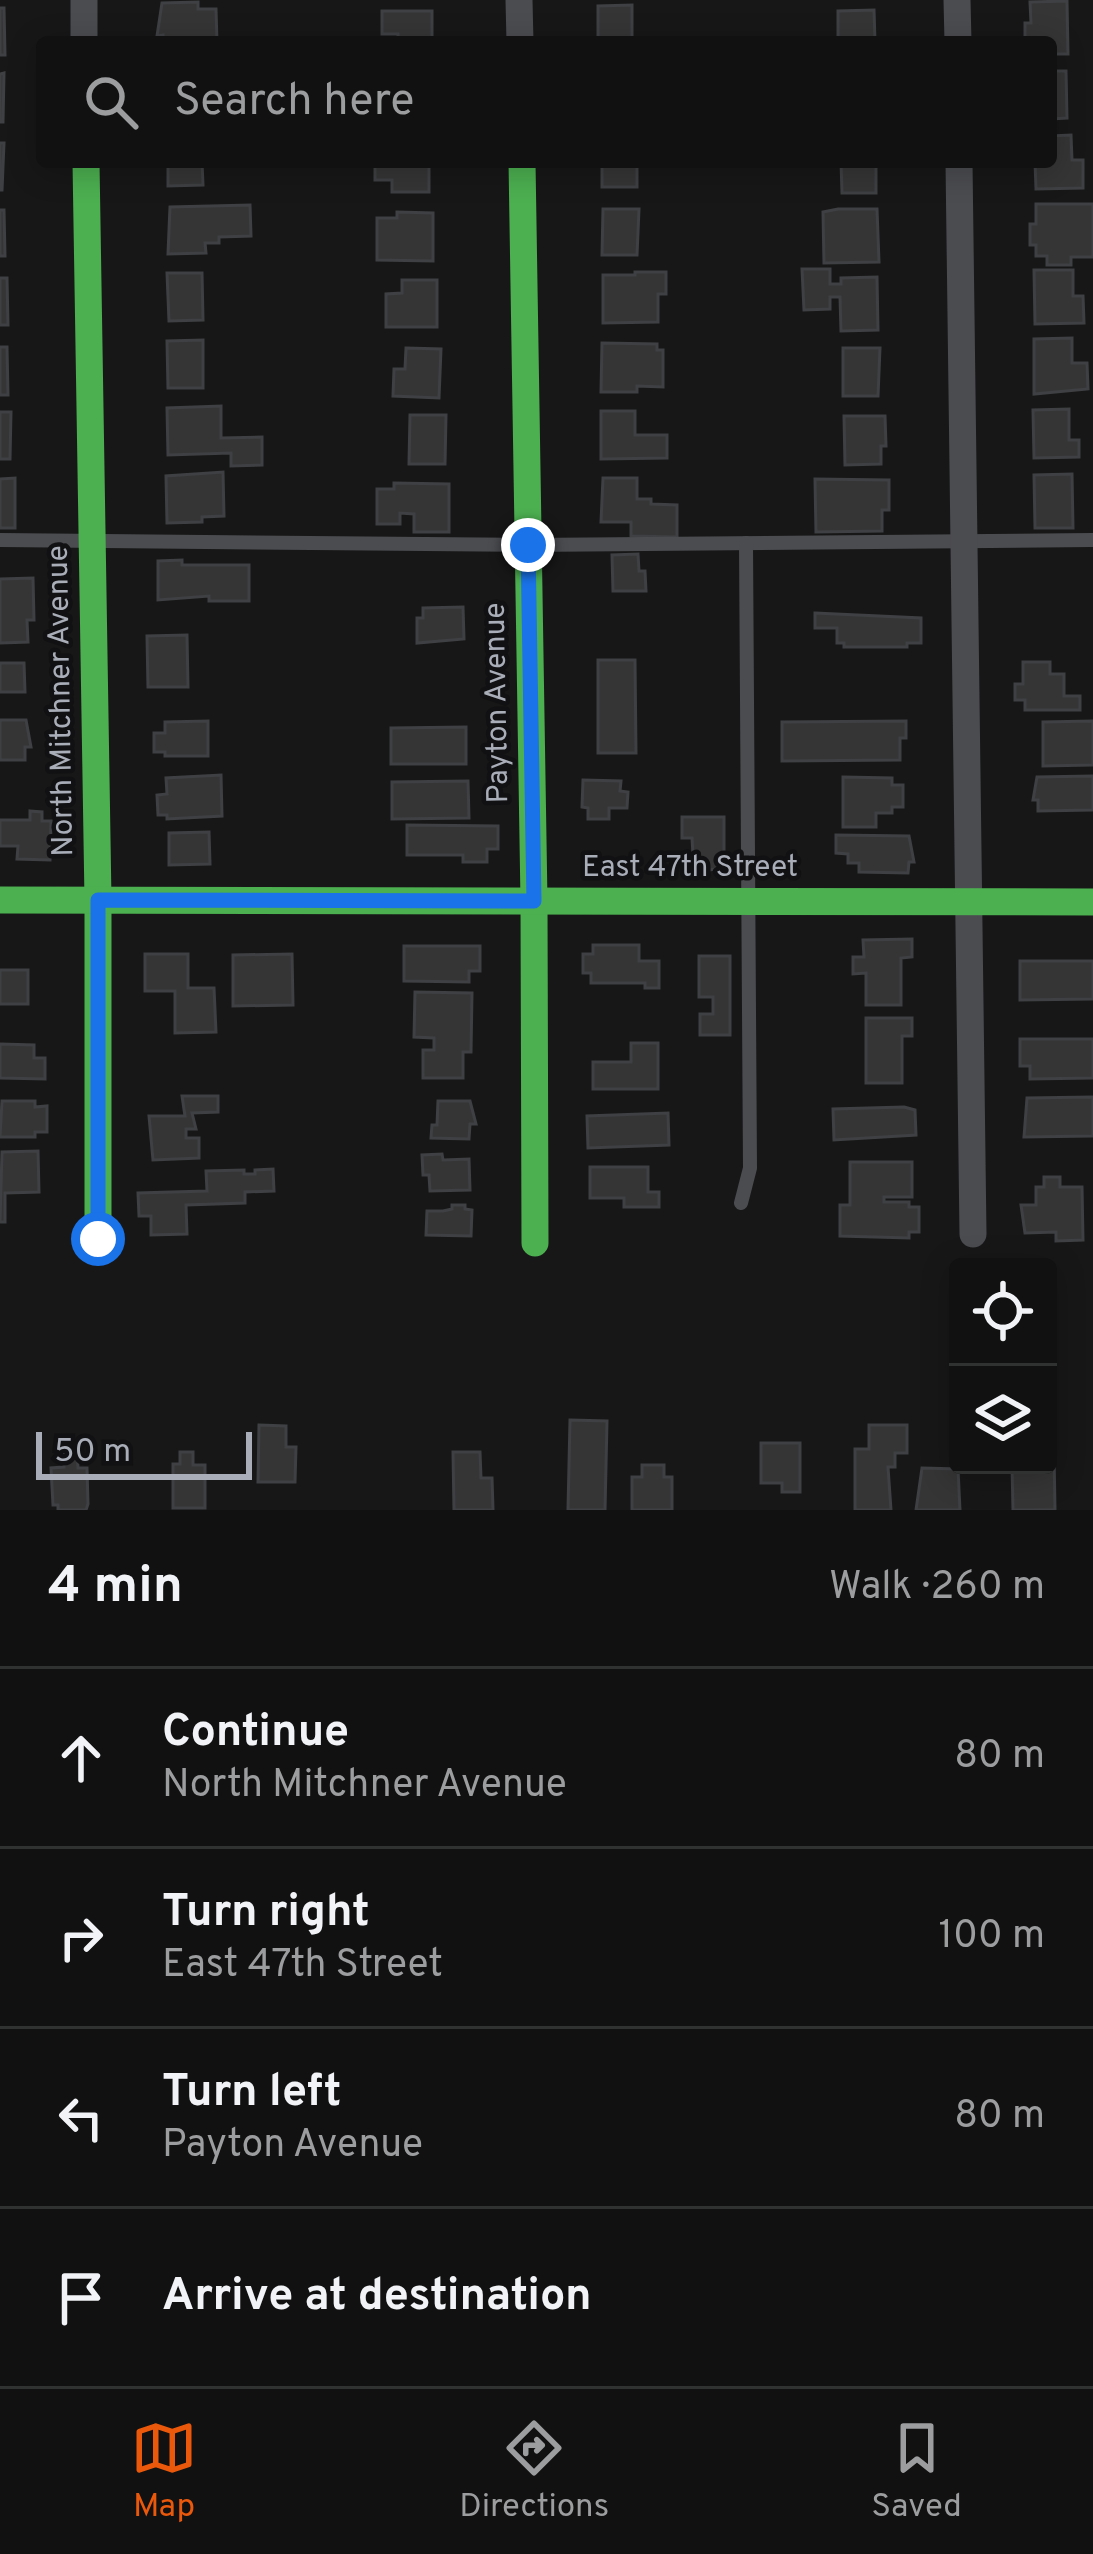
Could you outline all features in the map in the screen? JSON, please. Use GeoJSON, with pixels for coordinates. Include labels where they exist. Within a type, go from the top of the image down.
{"type":"FeatureCollection","features":[{"type":"Feature","properties":{"kind":"street"},"geometry":{"type":"LineString","coordinates":[[84,0],[84,36]]}},
{"type":"Feature","properties":{"kind":"street"},"geometry":{"type":"LineString","coordinates":[[519,0],[520,36]]}},
{"type":"Feature","properties":{"kind":"street"},"geometry":{"type":"LineString","coordinates":[[957,0],[958,36]]}},
{"type":"Feature","properties":{"kind":"street","name":"North Mitchner Avenue"},"geometry":{"type":"LineString","coordinates":[[86,168],[98,900],[98,1239]]}},
{"type":"Feature","properties":{"kind":"street","name":"Payton Avenue"},"geometry":{"type":"LineString","coordinates":[[522,168],[535,1243]]}},
{"type":"Feature","properties":{"kind":"street"},"geometry":{"type":"LineString","coordinates":[[959,168],[973,1234]]}},
{"type":"Feature","properties":{"kind":"street","name":"East 47th Street"},"geometry":{"type":"LineString","coordinates":[[0,899],[1093,902]]}},
{"type":"Feature","properties":{"kind":"lane"},"geometry":{"type":"LineString","coordinates":[[0,540],[528,545],[1093,540]]}},
{"type":"Feature","properties":{"kind":"lane"},"geometry":{"type":"LineString","coordinates":[[742,1203],[750,1168],[746,543]]}},
{"type":"Feature","properties":{"kind":"building"},"geometry":{"type":"Polygon","coordinates":[[[1067,1],[1068,54],[1057,54],[1057,36],[1025,36],[1025,23],[1031,23],[1030,2],[1067,1]]]}},
{"type":"Feature","properties":{"kind":"building"},"geometry":{"type":"Polygon","coordinates":[[[198,2],[198,9],[216,9],[217,36],[157,36],[162,3],[198,2]]]}},
{"type":"Feature","properties":{"kind":"building"},"geometry":{"type":"Polygon","coordinates":[[[632,5],[632,36],[598,36],[598,6],[632,5]]]}},
{"type":"Feature","properties":{"kind":"building"},"geometry":{"type":"Polygon","coordinates":[[[0,8],[4,8],[5,55],[0,55],[0,8]]]}},
{"type":"Feature","properties":{"kind":"building"},"geometry":{"type":"Polygon","coordinates":[[[874,10],[875,36],[838,36],[838,11],[874,10]]]}},
{"type":"Feature","properties":{"kind":"building"},"geometry":{"type":"Polygon","coordinates":[[[382,11],[432,11],[432,36],[382,34],[382,11]]]}},
{"type":"Feature","properties":{"kind":"building"},"geometry":{"type":"Polygon","coordinates":[[[1057,71],[1066,71],[1067,118],[1057,119],[1057,71]]]}},
{"type":"Feature","properties":{"kind":"building"},"geometry":{"type":"Polygon","coordinates":[[[4,73],[3,122],[0,122],[0,74],[4,73]]]}},
{"type":"Feature","properties":{"kind":"building"},"geometry":{"type":"Polygon","coordinates":[[[1071,135],[1072,160],[1083,160],[1083,188],[1036,189],[1035,168],[1057,168],[1057,136],[1071,135]]]}},
{"type":"Feature","properties":{"kind":"building"},"geometry":{"type":"Polygon","coordinates":[[[0,143],[4,143],[2,190],[0,190],[0,143]]]}},
{"type":"Feature","properties":{"kind":"building"},"geometry":{"type":"Polygon","coordinates":[[[168,168],[202,168],[203,185],[168,186],[168,168]]]}},
{"type":"Feature","properties":{"kind":"building"},"geometry":{"type":"Polygon","coordinates":[[[375,168],[429,168],[429,192],[392,192],[392,180],[375,180],[375,168]]]}},
{"type":"Feature","properties":{"kind":"building"},"geometry":{"type":"Polygon","coordinates":[[[602,168],[637,168],[637,187],[602,187],[602,168]]]}},
{"type":"Feature","properties":{"kind":"building"},"geometry":{"type":"Polygon","coordinates":[[[841,168],[876,168],[876,193],[842,193],[841,168]]]}},
{"type":"Feature","properties":{"kind":"building"},"geometry":{"type":"Polygon","coordinates":[[[1036,204],[1093,204],[1093,257],[1071,257],[1071,265],[1047,265],[1047,256],[1036,256],[1036,245],[1030,245],[1030,224],[1036,224],[1036,204]]]}},
{"type":"Feature","properties":{"kind":"building"},"geometry":{"type":"Polygon","coordinates":[[[250,205],[251,236],[219,237],[219,243],[205,243],[206,253],[168,254],[170,207],[250,205]]]}},
{"type":"Feature","properties":{"kind":"building"},"geometry":{"type":"Polygon","coordinates":[[[603,209],[639,209],[637,255],[602,255],[603,209]]]}},
{"type":"Feature","properties":{"kind":"building"},"geometry":{"type":"Polygon","coordinates":[[[877,209],[879,262],[824,263],[823,212],[877,209]]]}},
{"type":"Feature","properties":{"kind":"building"},"geometry":{"type":"Polygon","coordinates":[[[0,210],[4,210],[5,256],[0,256],[0,210]]]}},
{"type":"Feature","properties":{"kind":"building"},"geometry":{"type":"Polygon","coordinates":[[[397,212],[433,213],[433,261],[377,260],[377,218],[397,218],[397,212]]]}},
{"type":"Feature","properties":{"kind":"building"},"geometry":{"type":"Polygon","coordinates":[[[802,269],[830,269],[830,284],[841,284],[841,278],[877,277],[878,330],[841,331],[840,297],[830,297],[830,309],[804,310],[802,269]]]}},
{"type":"Feature","properties":{"kind":"building"},"geometry":{"type":"Polygon","coordinates":[[[1034,270],[1073,270],[1073,296],[1083,296],[1084,323],[1035,324],[1034,270]]]}},
{"type":"Feature","properties":{"kind":"building"},"geometry":{"type":"Polygon","coordinates":[[[666,272],[666,294],[658,294],[658,322],[603,323],[603,275],[666,272]]]}},
{"type":"Feature","properties":{"kind":"building"},"geometry":{"type":"Polygon","coordinates":[[[167,273],[202,273],[203,320],[169,321],[167,273]]]}},
{"type":"Feature","properties":{"kind":"building"},"geometry":{"type":"Polygon","coordinates":[[[0,278],[7,278],[8,325],[0,325],[0,278]]]}},
{"type":"Feature","properties":{"kind":"building"},"geometry":{"type":"Polygon","coordinates":[[[402,280],[437,280],[437,327],[386,327],[386,294],[402,293],[402,280]]]}},
{"type":"Feature","properties":{"kind":"building"},"geometry":{"type":"Polygon","coordinates":[[[1072,338],[1072,363],[1087,363],[1088,389],[1034,394],[1034,339],[1072,338]]]}},
{"type":"Feature","properties":{"kind":"building"},"geometry":{"type":"Polygon","coordinates":[[[203,340],[203,388],[168,388],[167,341],[203,340]]]}},
{"type":"Feature","properties":{"kind":"building"},"geometry":{"type":"Polygon","coordinates":[[[602,343],[657,344],[657,350],[663,350],[663,387],[601,392],[602,343]]]}},
{"type":"Feature","properties":{"kind":"building"},"geometry":{"type":"Polygon","coordinates":[[[0,347],[7,347],[8,395],[0,395],[0,347]]]}},
{"type":"Feature","properties":{"kind":"building"},"geometry":{"type":"Polygon","coordinates":[[[406,348],[441,349],[439,398],[393,396],[394,369],[405,369],[406,348]]]}},
{"type":"Feature","properties":{"kind":"building"},"geometry":{"type":"Polygon","coordinates":[[[843,348],[880,348],[878,396],[843,396],[843,348]]]}},
{"type":"Feature","properties":{"kind":"building"},"geometry":{"type":"Polygon","coordinates":[[[221,406],[221,438],[262,437],[262,465],[231,466],[231,453],[168,455],[167,408],[221,406]]]}},
{"type":"Feature","properties":{"kind":"building"},"geometry":{"type":"Polygon","coordinates":[[[1069,409],[1069,440],[1079,440],[1079,457],[1034,458],[1033,410],[1069,409]]]}},
{"type":"Feature","properties":{"kind":"building"},"geometry":{"type":"Polygon","coordinates":[[[601,411],[635,411],[635,435],[667,435],[667,458],[601,459],[601,411]]]}},
{"type":"Feature","properties":{"kind":"building"},"geometry":{"type":"Polygon","coordinates":[[[0,412],[11,412],[10,459],[0,459],[0,412]]]}},
{"type":"Feature","properties":{"kind":"building"},"geometry":{"type":"Polygon","coordinates":[[[410,415],[446,415],[445,464],[409,464],[410,415]]]}},
{"type":"Feature","properties":{"kind":"building"},"geometry":{"type":"Polygon","coordinates":[[[844,416],[885,416],[881,464],[845,465],[844,416]]]}},
{"type":"Feature","properties":{"kind":"building"},"geometry":{"type":"Polygon","coordinates":[[[223,472],[224,516],[167,523],[166,476],[223,472]]]}},
{"type":"Feature","properties":{"kind":"building"},"geometry":{"type":"Polygon","coordinates":[[[1072,474],[1073,528],[1035,528],[1034,475],[1072,474]]]}},
{"type":"Feature","properties":{"kind":"building"},"geometry":{"type":"Polygon","coordinates":[[[15,478],[15,528],[0,528],[0,479],[15,478]]]}},
{"type":"Feature","properties":{"kind":"building"},"geometry":{"type":"Polygon","coordinates":[[[603,478],[637,478],[637,499],[677,505],[677,537],[631,536],[631,522],[601,522],[603,478]]]}},
{"type":"Feature","properties":{"kind":"building"},"geometry":{"type":"Polygon","coordinates":[[[815,479],[889,480],[889,510],[882,510],[882,531],[816,532],[815,479]]]}},
{"type":"Feature","properties":{"kind":"building"},"geometry":{"type":"Polygon","coordinates":[[[394,483],[449,484],[449,532],[414,532],[414,514],[400,513],[400,524],[377,524],[377,489],[394,489],[394,483]]]}},
{"type":"Feature","properties":{"kind":"building"},"geometry":{"type":"Polygon","coordinates":[[[638,554],[646,591],[613,591],[612,555],[638,554]]]}},
{"type":"Feature","properties":{"kind":"building"},"geometry":{"type":"Polygon","coordinates":[[[182,560],[182,565],[249,565],[249,601],[209,601],[209,596],[158,600],[158,561],[182,560]]]}},
{"type":"Feature","properties":{"kind":"building"},"geometry":{"type":"Polygon","coordinates":[[[33,578],[34,620],[27,620],[28,642],[0,643],[0,579],[33,578]]]}},
{"type":"Feature","properties":{"kind":"building"},"geometry":{"type":"Polygon","coordinates":[[[463,607],[464,639],[417,643],[417,618],[423,618],[423,608],[463,607]]]}},
{"type":"Feature","properties":{"kind":"building"},"geometry":{"type":"Polygon","coordinates":[[[815,613],[921,618],[921,643],[844,647],[837,643],[837,628],[815,628],[815,613]]]}},
{"type":"Feature","properties":{"kind":"building"},"geometry":{"type":"Polygon","coordinates":[[[187,635],[188,687],[148,687],[147,636],[187,635]]]}},
{"type":"Feature","properties":{"kind":"building"},"geometry":{"type":"Polygon","coordinates":[[[598,660],[635,660],[636,753],[598,753],[598,660]]]}},
{"type":"Feature","properties":{"kind":"building"},"geometry":{"type":"Polygon","coordinates":[[[1023,662],[1050,662],[1050,674],[1064,674],[1064,696],[1080,696],[1080,710],[1025,710],[1025,700],[1015,700],[1015,684],[1023,684],[1023,662]]]}},
{"type":"Feature","properties":{"kind":"building"},"geometry":{"type":"Polygon","coordinates":[[[0,663],[24,663],[25,692],[0,692],[0,663]]]}},
{"type":"Feature","properties":{"kind":"building"},"geometry":{"type":"Polygon","coordinates":[[[0,720],[26,720],[31,747],[25,747],[25,760],[0,760],[0,720]]]}},
{"type":"Feature","properties":{"kind":"building"},"geometry":{"type":"Polygon","coordinates":[[[208,721],[208,756],[154,752],[154,733],[165,733],[165,722],[208,721]]]}},
{"type":"Feature","properties":{"kind":"building"},"geometry":{"type":"Polygon","coordinates":[[[906,721],[900,760],[782,761],[782,722],[906,721]]]}},
{"type":"Feature","properties":{"kind":"building"},"geometry":{"type":"Polygon","coordinates":[[[1093,721],[1093,765],[1043,766],[1043,722],[1093,721]]]}},
{"type":"Feature","properties":{"kind":"building"},"geometry":{"type":"Polygon","coordinates":[[[466,727],[466,764],[391,764],[391,728],[466,727]]]}},
{"type":"Feature","properties":{"kind":"building"},"geometry":{"type":"Polygon","coordinates":[[[221,775],[222,816],[167,819],[167,815],[158,815],[157,795],[167,794],[166,778],[221,775]]]}},
{"type":"Feature","properties":{"kind":"building"},"geometry":{"type":"Polygon","coordinates":[[[1093,776],[1093,810],[1038,811],[1038,800],[1033,800],[1037,777],[1093,776]]]}},
{"type":"Feature","properties":{"kind":"building"},"geometry":{"type":"Polygon","coordinates":[[[843,777],[892,778],[892,785],[903,785],[903,807],[876,813],[876,827],[843,827],[843,777]]]}},
{"type":"Feature","properties":{"kind":"building"},"geometry":{"type":"Polygon","coordinates":[[[583,780],[621,781],[620,791],[628,792],[627,808],[609,808],[609,819],[588,819],[588,808],[582,807],[583,780]]]}},
{"type":"Feature","properties":{"kind":"building"},"geometry":{"type":"Polygon","coordinates":[[[468,781],[469,818],[392,819],[392,782],[468,781]]]}},
{"type":"Feature","properties":{"kind":"building"},"geometry":{"type":"Polygon","coordinates":[[[30,811],[42,812],[42,821],[51,821],[50,860],[17,859],[18,846],[0,846],[0,820],[30,820],[30,811]]]}},
{"type":"Feature","properties":{"kind":"building"},"geometry":{"type":"Polygon","coordinates":[[[682,817],[724,817],[724,868],[694,872],[692,838],[682,838],[682,817]]]}},
{"type":"Feature","properties":{"kind":"building"},"geometry":{"type":"Polygon","coordinates":[[[407,825],[498,826],[498,849],[487,849],[487,862],[463,862],[463,855],[407,855],[407,825]]]}},
{"type":"Feature","properties":{"kind":"building"},"geometry":{"type":"Polygon","coordinates":[[[209,832],[210,864],[169,865],[169,833],[209,832]]]}},
{"type":"Feature","properties":{"kind":"building"},"geometry":{"type":"Polygon","coordinates":[[[836,835],[909,836],[914,862],[909,862],[908,873],[859,872],[859,863],[848,863],[848,854],[836,853],[836,835]]]}},
{"type":"Feature","properties":{"kind":"building"},"geometry":{"type":"Polygon","coordinates":[[[912,939],[912,957],[901,958],[901,1005],[866,1005],[866,973],[853,974],[853,957],[864,957],[863,940],[912,939]]]}},
{"type":"Feature","properties":{"kind":"building"},"geometry":{"type":"Polygon","coordinates":[[[593,945],[639,945],[639,961],[659,961],[659,988],[645,988],[645,983],[591,983],[591,973],[583,973],[583,954],[593,954],[593,945]]]}},
{"type":"Feature","properties":{"kind":"building"},"geometry":{"type":"Polygon","coordinates":[[[404,946],[480,946],[480,971],[469,971],[469,982],[404,981],[404,946]]]}},
{"type":"Feature","properties":{"kind":"building"},"geometry":{"type":"Polygon","coordinates":[[[145,954],[188,954],[188,988],[214,988],[216,1032],[175,1033],[175,991],[145,991],[145,954]]]}},
{"type":"Feature","properties":{"kind":"building"},"geometry":{"type":"Polygon","coordinates":[[[292,954],[293,1005],[233,1006],[233,955],[292,954]]]}},
{"type":"Feature","properties":{"kind":"building"},"geometry":{"type":"Polygon","coordinates":[[[699,956],[730,956],[730,1035],[700,1035],[700,1014],[713,1014],[713,997],[699,997],[699,956]]]}},
{"type":"Feature","properties":{"kind":"building"},"geometry":{"type":"Polygon","coordinates":[[[1020,961],[1093,961],[1093,999],[1020,1000],[1020,961]]]}},
{"type":"Feature","properties":{"kind":"building"},"geometry":{"type":"Polygon","coordinates":[[[0,970],[28,970],[28,1004],[0,1004],[0,970]]]}},
{"type":"Feature","properties":{"kind":"building"},"geometry":{"type":"Polygon","coordinates":[[[415,992],[472,993],[471,1052],[463,1052],[463,1078],[423,1078],[423,1050],[434,1050],[434,1038],[414,1037],[415,992]]]}},
{"type":"Feature","properties":{"kind":"building"},"geometry":{"type":"Polygon","coordinates":[[[866,1018],[912,1018],[912,1036],[902,1036],[902,1083],[866,1083],[866,1018]]]}},
{"type":"Feature","properties":{"kind":"building"},"geometry":{"type":"Polygon","coordinates":[[[1020,1039],[1093,1039],[1093,1078],[1030,1079],[1030,1066],[1020,1066],[1020,1039]]]}},
{"type":"Feature","properties":{"kind":"building"},"geometry":{"type":"Polygon","coordinates":[[[631,1043],[658,1043],[658,1089],[593,1089],[593,1062],[631,1062],[631,1043]]]}},
{"type":"Feature","properties":{"kind":"building"},"geometry":{"type":"Polygon","coordinates":[[[0,1044],[34,1045],[34,1058],[45,1058],[45,1079],[0,1078],[0,1044]]]}},
{"type":"Feature","properties":{"kind":"building"},"geometry":{"type":"Polygon","coordinates":[[[182,1096],[218,1096],[218,1112],[192,1113],[196,1129],[186,1129],[186,1138],[199,1138],[199,1158],[153,1160],[149,1116],[185,1116],[182,1096]]]}},
{"type":"Feature","properties":{"kind":"building"},"geometry":{"type":"Polygon","coordinates":[[[1093,1097],[1093,1136],[1024,1137],[1027,1098],[1093,1097]]]}},
{"type":"Feature","properties":{"kind":"building"},"geometry":{"type":"Polygon","coordinates":[[[2,1101],[35,1101],[35,1107],[47,1106],[47,1132],[35,1132],[35,1137],[0,1137],[2,1101]]]}},
{"type":"Feature","properties":{"kind":"building"},"geometry":{"type":"Polygon","coordinates":[[[438,1101],[470,1101],[476,1124],[470,1124],[469,1139],[431,1138],[438,1101]]]}},
{"type":"Feature","properties":{"kind":"building"},"geometry":{"type":"Polygon","coordinates":[[[833,1109],[915,1110],[916,1135],[834,1140],[833,1109]]]}},
{"type":"Feature","properties":{"kind":"building"},"geometry":{"type":"Polygon","coordinates":[[[668,1113],[669,1145],[588,1148],[587,1116],[668,1113]]]}},
{"type":"Feature","properties":{"kind":"building"},"geometry":{"type":"Polygon","coordinates":[[[38,1151],[39,1192],[5,1193],[5,1222],[0,1222],[2,1152],[38,1151]]]}},
{"type":"Feature","properties":{"kind":"building"},"geometry":{"type":"Polygon","coordinates":[[[442,1154],[443,1160],[469,1159],[470,1190],[430,1191],[422,1155],[442,1154]]]}},
{"type":"Feature","properties":{"kind":"building"},"geometry":{"type":"Polygon","coordinates":[[[850,1162],[912,1162],[912,1197],[884,1197],[884,1202],[919,1207],[919,1232],[909,1232],[909,1238],[840,1236],[840,1205],[850,1205],[850,1162]]]}},
{"type":"Feature","properties":{"kind":"building"},"geometry":{"type":"Polygon","coordinates":[[[590,1167],[648,1167],[648,1192],[659,1192],[659,1207],[624,1207],[624,1198],[590,1198],[590,1167]]]}},
{"type":"Feature","properties":{"kind":"building"},"geometry":{"type":"Polygon","coordinates":[[[273,1169],[274,1191],[245,1192],[245,1203],[186,1205],[187,1234],[151,1235],[151,1216],[139,1216],[138,1193],[207,1191],[206,1171],[255,1174],[255,1170],[273,1169]]]}},
{"type":"Feature","properties":{"kind":"building"},"geometry":{"type":"Polygon","coordinates":[[[1044,1177],[1060,1177],[1060,1187],[1082,1187],[1083,1240],[1056,1241],[1056,1232],[1025,1233],[1021,1205],[1036,1205],[1036,1187],[1044,1187],[1044,1177]]]}},
{"type":"Feature","properties":{"kind":"building"},"geometry":{"type":"Polygon","coordinates":[[[452,1205],[472,1210],[471,1236],[426,1235],[427,1211],[452,1209],[452,1205]]]}},
{"type":"Feature","properties":{"kind":"building"},"geometry":{"type":"Polygon","coordinates":[[[570,1420],[607,1421],[605,1510],[568,1510],[570,1420]]]}},
{"type":"Feature","properties":{"kind":"building"},"geometry":{"type":"Polygon","coordinates":[[[259,1425],[286,1426],[286,1447],[296,1447],[295,1482],[258,1482],[259,1425]]]}},
{"type":"Feature","properties":{"kind":"building"},"geometry":{"type":"Polygon","coordinates":[[[869,1425],[907,1425],[907,1453],[895,1453],[895,1467],[888,1467],[891,1510],[855,1510],[855,1449],[869,1449],[869,1425]]]}},
{"type":"Feature","properties":{"kind":"building"},"geometry":{"type":"Polygon","coordinates":[[[761,1443],[800,1443],[800,1492],[782,1492],[782,1483],[761,1483],[761,1443]]]}},
{"type":"Feature","properties":{"kind":"building"},"geometry":{"type":"Polygon","coordinates":[[[77,1449],[78,1468],[87,1468],[88,1504],[86,1510],[58,1510],[53,1505],[51,1468],[64,1467],[64,1450],[77,1449]]]}},
{"type":"Feature","properties":{"kind":"building"},"geometry":{"type":"Polygon","coordinates":[[[180,1452],[193,1452],[193,1465],[205,1465],[205,1508],[173,1508],[173,1464],[180,1464],[180,1452]]]}},
{"type":"Feature","properties":{"kind":"building"},"geometry":{"type":"Polygon","coordinates":[[[453,1452],[480,1452],[481,1478],[492,1478],[493,1510],[454,1510],[453,1452]]]}},
{"type":"Feature","properties":{"kind":"building"},"geometry":{"type":"Polygon","coordinates":[[[642,1465],[664,1465],[664,1477],[672,1477],[672,1510],[632,1510],[632,1477],[642,1477],[642,1465]]]}},
{"type":"Feature","properties":{"kind":"building"},"geometry":{"type":"Polygon","coordinates":[[[922,1468],[949,1469],[949,1474],[958,1474],[960,1510],[916,1510],[922,1468]]]}},
{"type":"Feature","properties":{"kind":"building"},"geometry":{"type":"Polygon","coordinates":[[[1012,1474],[1054,1474],[1055,1510],[1013,1510],[1012,1474]]]}},
{"type":"Feature","properties":{"kind":"traffic: fast"},"geometry":{"type":"LineString","coordinates":[[86,168],[98,900],[98,1239]]}},
{"type":"Feature","properties":{"kind":"traffic: fast"},"geometry":{"type":"LineString","coordinates":[[522,168],[535,1243]]}},
{"type":"Feature","properties":{"kind":"traffic: fast"},"geometry":{"type":"LineString","coordinates":[[0,900],[1093,902]]}},
{"type":"Feature","properties":{"kind":"route"},"geometry":{"type":"LineString","coordinates":[[98,1239],[98,900],[534,901],[528,545]]}}]}
